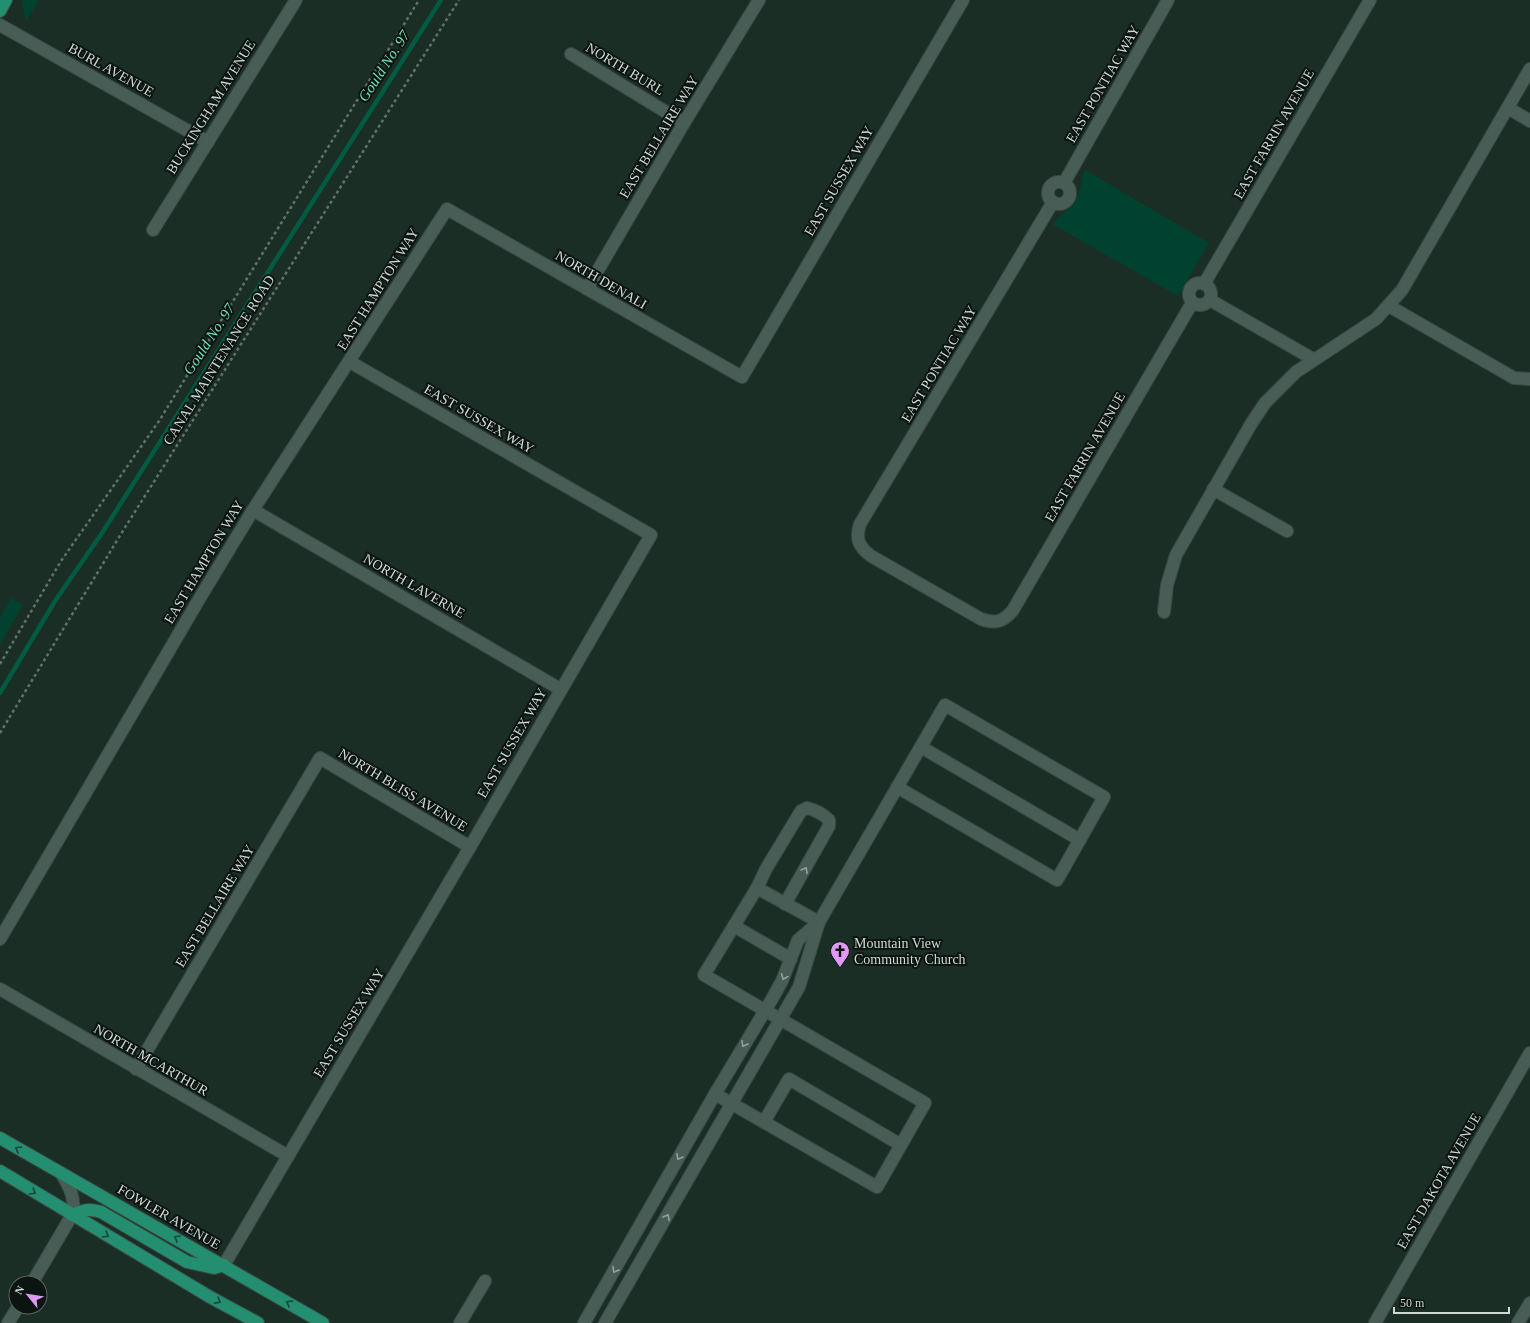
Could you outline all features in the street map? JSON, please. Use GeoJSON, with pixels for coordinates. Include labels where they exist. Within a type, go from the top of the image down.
{"type":"FeatureCollection","features":[{"type":"Feature","properties":{"kind":"main road"},"geometry":{"type":"LineString","coordinates":[[0,11],[6,0]]}},
{"type":"Feature","properties":{"kind":"main road","name":"FOWLER AVENUE"},"geometry":{"type":"LineString","coordinates":[[0,1138],[323,1323]]}},
{"type":"Feature","properties":{"kind":"main road"},"geometry":{"type":"LineString","coordinates":[[0,1171],[72,1215],[258,1323]]}},
{"type":"Feature","properties":{"kind":"main road"},"geometry":{"type":"LineString","coordinates":[[72,1215],[87,1209],[94,1209],[187,1262],[214,1268],[224,1265]]}},
{"type":"Feature","properties":{"kind":"street","name":"BUCKINGHAM AVENUE"},"geometry":{"type":"LineString","coordinates":[[152,230],[296,0]]}},
{"type":"Feature","properties":{"kind":"street","name":"EAST BELLAIRE WAY"},"geometry":{"type":"LineString","coordinates":[[587,289],[684,123],[759,0]]}},
{"type":"Feature","properties":{"kind":"street","name":"EAST SUSSEX WAY"},"geometry":{"type":"LineString","coordinates":[[742,377],[963,0]]}},
{"type":"Feature","properties":{"kind":"street","name":"EAST PONTIAC WAY"},"geometry":{"type":"LineString","coordinates":[[999,622],[981,619],[871,556],[863,550],[858,542],[857,533],[860,524],[1053,202],[1063,203],[1068,198],[1069,188],[1064,183],[1168,0]]}},
{"type":"Feature","properties":{"kind":"street","name":"EAST FARRIN AVENUE"},"geometry":{"type":"LineString","coordinates":[[1204,284],[1370,0]]}},
{"type":"Feature","properties":{"kind":"street","name":"BURL AVENUE"},"geometry":{"type":"LineString","coordinates":[[0,25],[208,142]]}},
{"type":"Feature","properties":{"kind":"street","name":"NORTH BURL"},"geometry":{"type":"LineString","coordinates":[[570,54],[684,123]]}},
{"type":"Feature","properties":{"kind":"street"},"geometry":{"type":"LineString","coordinates":[[1164,612],[1167,585],[1176,555],[1250,424],[1265,403],[1282,384],[1313,359],[1359,332],[1389,306],[1405,284],[1530,69]]}},
{"type":"Feature","properties":{"kind":"street"},"geometry":{"type":"LineString","coordinates":[[1508,108],[1530,121]]}},
{"type":"Feature","properties":{"kind":"street","name":"NORTH DENALI"},"geometry":{"type":"LineString","coordinates":[[447,209],[742,377]]}},
{"type":"Feature","properties":{"kind":"street","name":"EAST HAMPTON WAY"},"geometry":{"type":"LineString","coordinates":[[0,939],[253,510],[350,362],[447,209]]}},
{"type":"Feature","properties":{"kind":"street"},"geometry":{"type":"LineString","coordinates":[[1195,284],[1204,284],[1210,290],[1210,300],[1201,306],[1192,303],[1188,295],[1190,289],[1195,284]]}},
{"type":"Feature","properties":{"kind":"street"},"geometry":{"type":"LineString","coordinates":[[1210,300],[1313,359]]}},
{"type":"Feature","properties":{"kind":"street","name":"EAST FARRIN AVENUE"},"geometry":{"type":"LineString","coordinates":[[999,622],[1007,618],[1013,610],[1192,303]]}},
{"type":"Feature","properties":{"kind":"street"},"geometry":{"type":"LineString","coordinates":[[1389,306],[1514,378],[1530,379]]}},
{"type":"Feature","properties":{"kind":"street","name":"EAST SUSSEX WAY"},"geometry":{"type":"LineString","coordinates":[[224,1265],[470,847],[650,535],[350,362]]}},
{"type":"Feature","properties":{"kind":"street"},"geometry":{"type":"LineString","coordinates":[[1213,489],[1287,531]]}},
{"type":"Feature","properties":{"kind":"street","name":"NORTH LAVERNE"},"geometry":{"type":"LineString","coordinates":[[253,510],[560,689]]}},
{"type":"Feature","properties":{"kind":"street"},"geometry":{"type":"LineString","coordinates":[[605,1323],[653,1242],[779,1019],[799,987],[818,922],[897,787],[921,748],[945,705],[1104,797],[1057,880],[897,787]]}},
{"type":"Feature","properties":{"kind":"street"},"geometry":{"type":"LineString","coordinates":[[921,748],[1080,840]]}},
{"type":"Feature","properties":{"kind":"street","name":"EAST BELLAIRE WAY"},"geometry":{"type":"LineString","coordinates":[[136,1069],[320,758]]}},
{"type":"Feature","properties":{"kind":"street","name":"NORTH BLISS AVENUE"},"geometry":{"type":"LineString","coordinates":[[320,758],[470,847]]}},
{"type":"Feature","properties":{"kind":"street"},"geometry":{"type":"LineString","coordinates":[[715,1094],[878,1187],[924,1103],[704,975],[757,888],[766,869],[801,811],[807,808],[813,809],[829,820],[829,826],[785,904]]}},
{"type":"Feature","properties":{"kind":"street"},"geometry":{"type":"LineString","coordinates":[[757,888],[818,922]]}},
{"type":"Feature","properties":{"kind":"street"},"geometry":{"type":"LineString","coordinates":[[584,1323],[715,1094],[782,981],[798,940],[818,922]]}},
{"type":"Feature","properties":{"kind":"street"},"geometry":{"type":"LineString","coordinates":[[734,926],[791,959]]}},
{"type":"Feature","properties":{"kind":"street","name":"NORTH MCARTHUR"},"geometry":{"type":"LineString","coordinates":[[0,989],[288,1156]]}},
{"type":"Feature","properties":{"kind":"street","name":"EAST DAKOTA AVENUE"},"geometry":{"type":"LineString","coordinates":[[1375,1323],[1530,1053]]}},
{"type":"Feature","properties":{"kind":"street"},"geometry":{"type":"LineString","coordinates":[[764,1122],[789,1079],[901,1145]]}},
{"type":"Feature","properties":{"kind":"street"},"geometry":{"type":"LineString","coordinates":[[37,1275],[72,1215],[74,1204],[73,1194],[61,1173]]}},
{"type":"Feature","properties":{"kind":"street"},"geometry":{"type":"LineString","coordinates":[[636,1232],[653,1242]]}},
{"type":"Feature","properties":{"kind":"street"},"geometry":{"type":"LineString","coordinates":[[460,1323],[485,1281]]}},
{"type":"Feature","properties":{"kind":"street"},"geometry":{"type":"LineString","coordinates":[[1518,1323],[1530,1303]]}},
{"type":"Feature","properties":{"kind":"path","name":"CANAL MAINTENANCE ROAD"},"geometry":{"type":"LineString","coordinates":[[0,664],[61,561],[159,420],[419,0]]}},
{"type":"Feature","properties":{"kind":"path","name":"CANAL MAINTENANCE ROAD"},"geometry":{"type":"LineString","coordinates":[[0,733],[124,529],[459,0]]}},
{"type":"Feature","properties":{"kind":"green space"},"geometry":{"type":"Polygon","coordinates":[[[24,0],[39,0],[26,22],[22,3],[24,0]]]}},
{"type":"Feature","properties":{"kind":"green space"},"geometry":{"type":"Polygon","coordinates":[[[1085,170],[1209,243],[1178,296],[1052,224],[1070,208],[1076,200],[1085,170]]]}},
{"type":"Feature","properties":{"kind":"green space"},"geometry":{"type":"Polygon","coordinates":[[[11,598],[23,605],[0,644],[0,618],[11,598]]]}},
{"type":"Feature","properties":{"kind":"waterway","name":"Gould No. 97"},"geometry":{"type":"LineString","coordinates":[[0,693],[55,601],[102,533],[441,0]]}},
{"type":"Feature","properties":{"kind":"place","name":"Mountain View Community Church"},"geometry":{"type":"Point","coordinates":[840,968]}}]}
